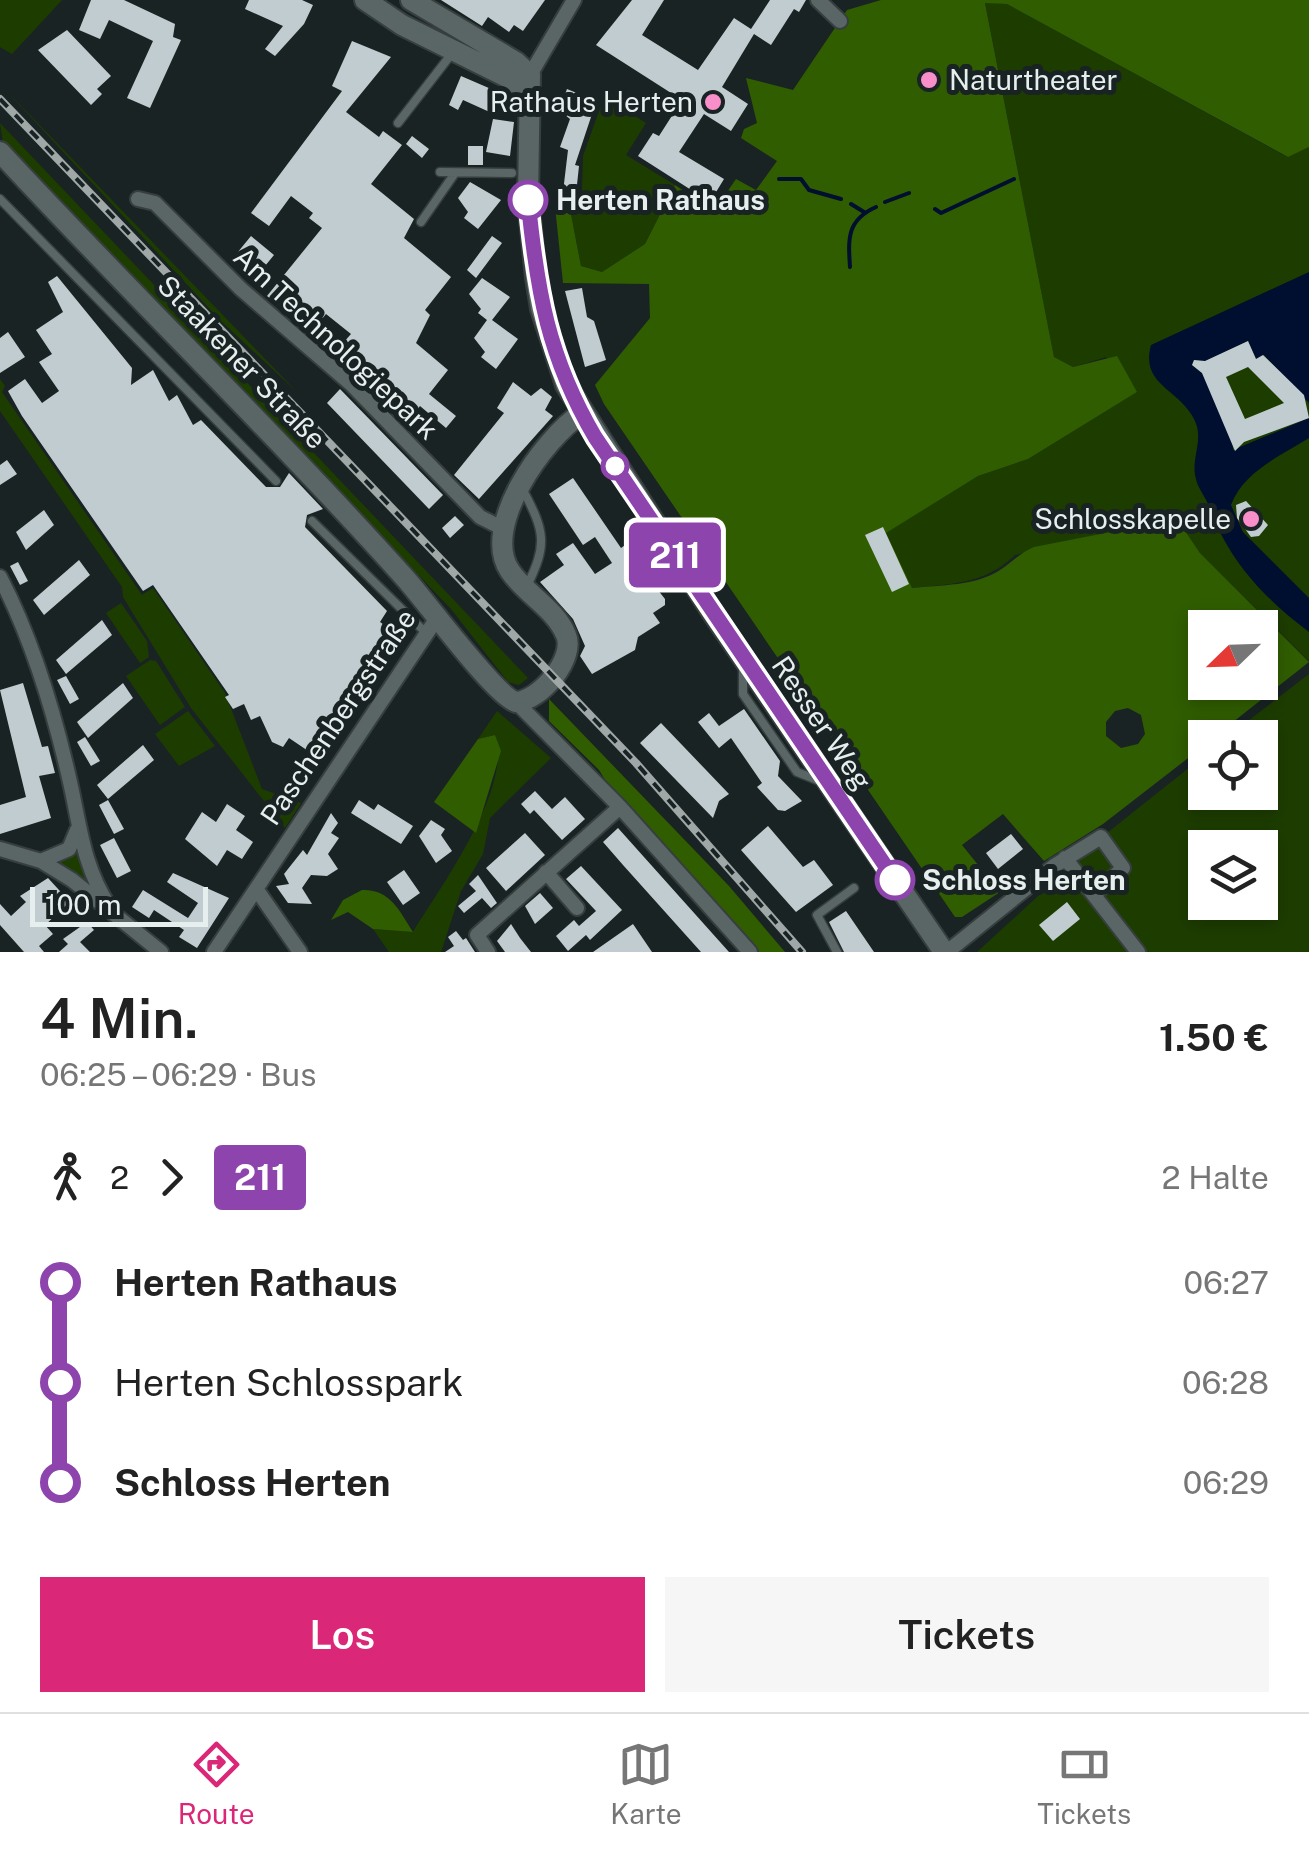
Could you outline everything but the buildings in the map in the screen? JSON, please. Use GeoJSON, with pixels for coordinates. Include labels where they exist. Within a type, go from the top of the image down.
{"type":"FeatureCollection","features":[{"type":"Feature","properties":{"kind":"main road"},"geometry":{"type":"LineString","coordinates":[[366,0],[453,52],[511,79],[533,98]]}},
{"type":"Feature","properties":{"kind":"main road"},"geometry":{"type":"LineString","coordinates":[[412,0],[516,62],[530,75]]}},
{"type":"Feature","properties":{"kind":"main road","name":"Resser Weg"},"geometry":{"type":"LineString","coordinates":[[530,75],[533,98],[528,200],[536,278],[554,352],[582,414],[945,952]]}},
{"type":"Feature","properties":{"kind":"main road","name":"Staakener Straße"},"geometry":{"type":"LineString","coordinates":[[0,152],[317,480],[439,615]]}},
{"type":"Feature","properties":{"kind":"main road"},"geometry":{"type":"LineString","coordinates":[[516,702],[536,693],[566,659],[569,648],[562,626],[502,557],[500,526],[558,431],[582,414]]}},
{"type":"Feature","properties":{"kind":"main road","name":"Paschenbergstraße"},"geometry":{"type":"LineString","coordinates":[[439,615],[498,691],[516,702]]}},
{"type":"Feature","properties":{"kind":"street"},"geometry":{"type":"LineString","coordinates":[[530,75],[574,0]]}},
{"type":"Feature","properties":{"kind":"street"},"geometry":{"type":"LineString","coordinates":[[818,0],[840,21]]}},
{"type":"Feature","properties":{"kind":"street","name":"Am Technologiepark"},"geometry":{"type":"LineString","coordinates":[[138,199],[156,203],[241,289],[352,384],[480,516],[500,526]]}},
{"type":"Feature","properties":{"kind":"street"},"geometry":{"type":"LineString","coordinates":[[0,576],[46,690],[87,864],[109,906]]}},
{"type":"Feature","properties":{"kind":"street","name":"Paschenbergstraße"},"geometry":{"type":"LineString","coordinates":[[214,952],[439,615]]}},
{"type":"Feature","properties":{"kind":"street"},"geometry":{"type":"LineString","coordinates":[[516,702],[620,807],[750,952]]}},
{"type":"Feature","properties":{"kind":"street"},"geometry":{"type":"LineString","coordinates":[[488,952],[477,936],[620,807]]}},
{"type":"Feature","properties":{"kind":"street"},"geometry":{"type":"LineString","coordinates":[[42,861],[69,849],[77,829]]}},
{"type":"Feature","properties":{"kind":"street"},"geometry":{"type":"LineString","coordinates":[[945,952],[1065,858],[1101,837],[1123,868],[1094,895]]}},
{"type":"Feature","properties":{"kind":"street"},"geometry":{"type":"LineString","coordinates":[[0,849],[42,861],[109,906],[161,952]]}},
{"type":"Feature","properties":{"kind":"street"},"geometry":{"type":"LineString","coordinates":[[1065,858],[1138,952]]}},
{"type":"Feature","properties":{"kind":"street"},"geometry":{"type":"LineString","coordinates":[[546,872],[577,908]]}},
{"type":"Feature","properties":{"kind":"street"},"geometry":{"type":"LineString","coordinates":[[257,890],[300,952]]}},
{"type":"Feature","properties":{"kind":"lane"},"geometry":{"type":"LineString","coordinates":[[398,123],[453,52]]}},
{"type":"Feature","properties":{"kind":"lane"},"geometry":{"type":"LineString","coordinates":[[440,172],[512,173]]}},
{"type":"Feature","properties":{"kind":"lane"},"geometry":{"type":"LineString","coordinates":[[421,222],[455,173]]}},
{"type":"Feature","properties":{"kind":"lane"},"geometry":{"type":"LineString","coordinates":[[0,198],[276,481]]}},
{"type":"Feature","properties":{"kind":"lane"},"geometry":{"type":"LineString","coordinates":[[521,488],[543,534],[541,552],[526,588]]}},
{"type":"Feature","properties":{"kind":"lane"},"geometry":{"type":"LineString","coordinates":[[312,520],[426,633]]}},
{"type":"Feature","properties":{"kind":"lane"},"geometry":{"type":"LineString","coordinates":[[837,952],[817,915],[854,888]]}},
{"type":"Feature","properties":{"kind":"green space"},"geometry":{"type":"Polygon","coordinates":[[[0,0],[62,0],[12,54],[0,47],[0,0]]]}},
{"type":"Feature","properties":{"kind":"green space"},"geometry":{"type":"Polygon","coordinates":[[[881,0],[1309,0],[1309,147],[1288,157],[1007,4],[985,3],[1054,357],[1073,367],[1117,356],[1137,392],[1028,459],[978,476],[886,533],[912,588],[980,579],[1034,547],[1177,519],[1200,553],[1257,610],[1188,610],[1188,700],[1261,700],[1236,720],[1188,720],[1188,758],[1103,824],[1044,861],[1003,814],[962,845],[1000,892],[962,917],[955,917],[604,404],[595,385],[650,318],[649,284],[563,283],[554,197],[568,199],[581,266],[602,272],[645,244],[675,185],[714,211],[736,179],[756,190],[777,161],[741,138],[744,129],[757,123],[746,78],[793,90],[847,10],[881,0]],[[1128,708],[1115,711],[1106,722],[1106,736],[1121,748],[1138,744],[1145,734],[1141,715],[1128,708]]]}},
{"type":"Feature","properties":{"kind":"green space"},"geometry":{"type":"Polygon","coordinates":[[[985,2],[1007,4],[1287,157],[1309,147],[1309,661],[1278,630],[1278,610],[1258,610],[1200,553],[1177,519],[1015,555],[992,572],[967,581],[911,588],[885,533],[978,476],[1028,459],[1137,392],[1106,357],[1073,367],[1054,357],[985,2]]]}},
{"type":"Feature","properties":{"kind":"green space"},"geometry":{"type":"Polygon","coordinates":[[[0,84],[298,393],[221,321],[0,84]]]}},
{"type":"Feature","properties":{"kind":"green space"},"geometry":{"type":"Polygon","coordinates":[[[604,97],[646,123],[626,155],[675,185],[645,244],[602,272],[581,266],[568,199],[582,192],[583,156],[604,97]]]}},
{"type":"Feature","properties":{"kind":"green space"},"geometry":{"type":"Polygon","coordinates":[[[0,123],[528,678],[519,685],[508,682],[451,609],[3,143],[0,123]]]}},
{"type":"Feature","properties":{"kind":"green space"},"geometry":{"type":"Polygon","coordinates":[[[0,379],[5,386],[2,392],[142,595],[153,588],[225,693],[262,789],[301,803],[285,828],[191,708],[123,597],[122,587],[0,411],[0,379]]]}},
{"type":"Feature","properties":{"kind":"green space"},"geometry":{"type":"Polygon","coordinates":[[[121,603],[147,641],[149,657],[140,663],[106,613],[121,603]]]}},
{"type":"Feature","properties":{"kind":"green space"},"geometry":{"type":"Polygon","coordinates":[[[1278,631],[1309,662],[1278,686],[1278,631]]]}},
{"type":"Feature","properties":{"kind":"green space"},"geometry":{"type":"Polygon","coordinates":[[[150,660],[156,661],[185,707],[160,725],[126,676],[150,660]]]}},
{"type":"Feature","properties":{"kind":"green space"},"geometry":{"type":"Polygon","coordinates":[[[1309,674],[1309,952],[977,952],[1107,833],[1188,769],[1188,810],[1278,810],[1278,720],[1249,720],[1309,674]]]}},
{"type":"Feature","properties":{"kind":"green space"},"geometry":{"type":"Polygon","coordinates":[[[549,699],[729,886],[785,952],[757,952],[615,796],[599,770],[549,721],[549,699]]]}},
{"type":"Feature","properties":{"kind":"green space"},"geometry":{"type":"Polygon","coordinates":[[[188,711],[215,746],[179,766],[155,734],[188,711]]]}},
{"type":"Feature","properties":{"kind":"green space"},"geometry":{"type":"Polygon","coordinates":[[[497,711],[551,758],[490,818],[483,854],[461,891],[441,952],[389,952],[373,929],[413,932],[456,864],[485,808],[498,756],[495,735],[478,739],[497,711]]]}},
{"type":"Feature","properties":{"kind":"green space"},"geometry":{"type":"Polygon","coordinates":[[[495,735],[501,751],[476,833],[434,802],[478,739],[495,735]]]}},
{"type":"Feature","properties":{"kind":"green space"},"geometry":{"type":"Polygon","coordinates":[[[76,848],[91,885],[56,863],[76,848]]]}},
{"type":"Feature","properties":{"kind":"green space"},"geometry":{"type":"Polygon","coordinates":[[[362,890],[387,897],[413,932],[373,929],[348,912],[331,920],[343,900],[362,890]]]}},
{"type":"Feature","properties":{"kind":"water"},"geometry":{"type":"Polygon","coordinates":[[[1309,272],[1309,403],[1264,355],[1256,359],[1248,341],[1204,362],[1195,360],[1192,365],[1202,373],[1232,436],[1233,450],[1309,418],[1309,438],[1253,474],[1231,505],[1243,532],[1309,598],[1309,632],[1262,591],[1227,545],[1196,479],[1198,434],[1194,419],[1156,378],[1149,358],[1151,345],[1309,272]]]}},
{"type":"Feature","properties":{"kind":"waterway"},"geometry":{"type":"LineString","coordinates":[[779,179],[801,179],[809,190],[841,199]]}},
{"type":"Feature","properties":{"kind":"waterway"},"geometry":{"type":"LineString","coordinates":[[935,209],[941,213],[1014,179]]}},
{"type":"Feature","properties":{"kind":"waterway"},"geometry":{"type":"LineString","coordinates":[[885,202],[909,193]]}},
{"type":"Feature","properties":{"kind":"waterway"},"geometry":{"type":"LineString","coordinates":[[851,204],[864,212]]}},
{"type":"Feature","properties":{"kind":"waterway"},"geometry":{"type":"LineString","coordinates":[[850,267],[851,231],[859,218],[876,207]]}},
{"type":"Feature","properties":{"kind":"railway"},"geometry":{"type":"LineString","coordinates":[[0,99],[636,763],[802,952]]}},
{"type":"Feature","properties":{"kind":"bus line","name":"211"},"geometry":{"type":"LineString","coordinates":[[528,200],[541,309],[566,385],[595,437],[895,880]]}},
{"type":"Feature","properties":{"kind":"place","name":"Naturtheater"},"geometry":{"type":"Point","coordinates":[929,80]}},
{"type":"Feature","properties":{"kind":"place","name":"Rathaus Herten"},"geometry":{"type":"Point","coordinates":[713,102]}},
{"type":"Feature","properties":{"kind":"place","name":"Herten Rathaus"},"geometry":{"type":"Point","coordinates":[528,200]}},
{"type":"Feature","properties":{"kind":"place","name":"Schlosskapelle"},"geometry":{"type":"Point","coordinates":[1251,519]}},
{"type":"Feature","properties":{"kind":"place","name":"Schloss Herten"},"geometry":{"type":"Point","coordinates":[895,880]}}]}
